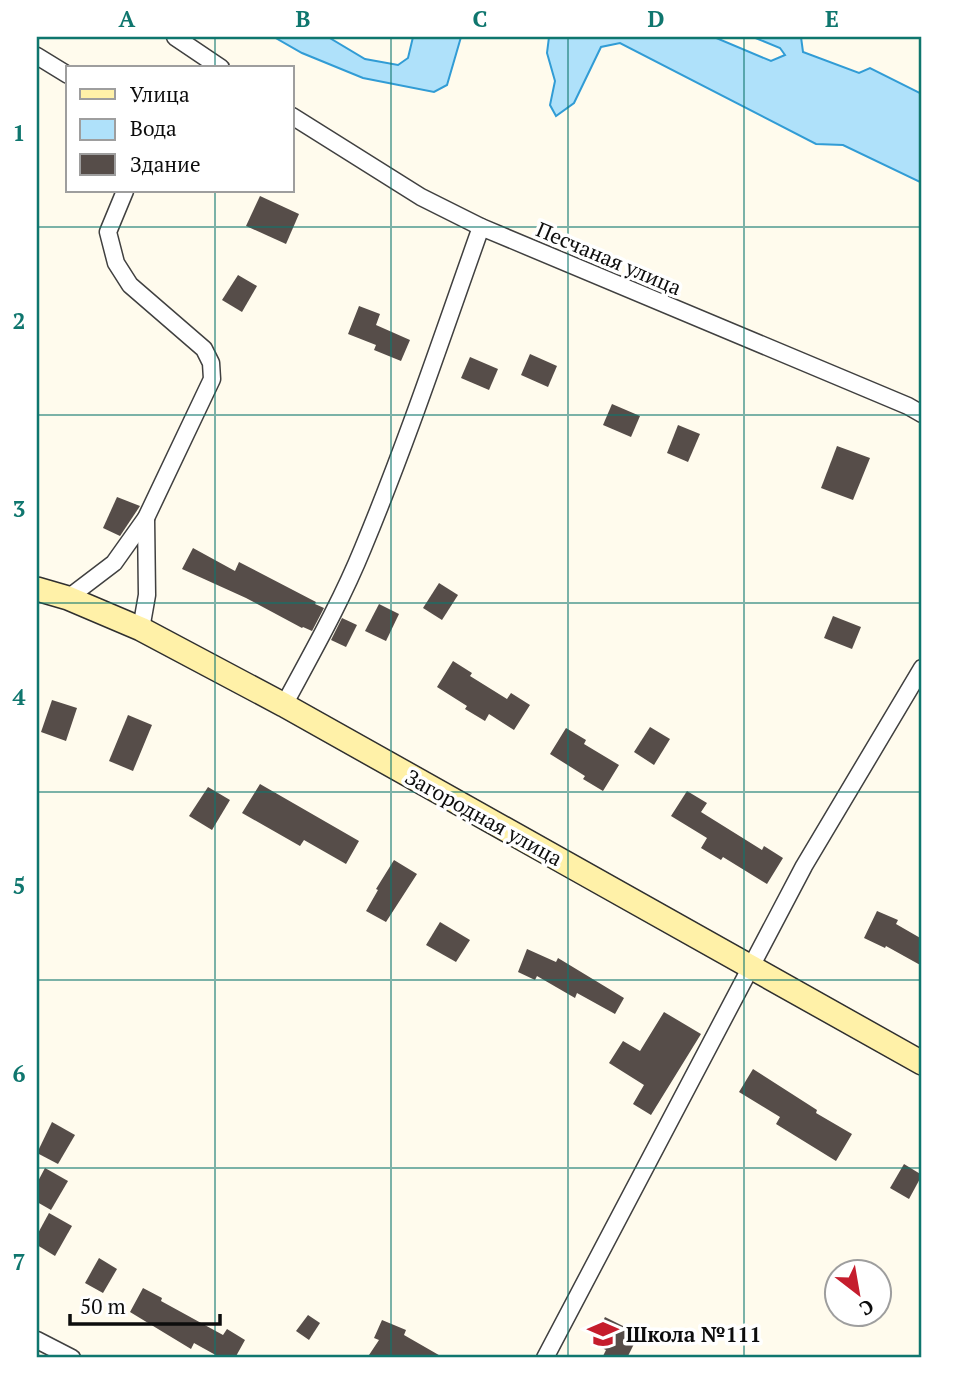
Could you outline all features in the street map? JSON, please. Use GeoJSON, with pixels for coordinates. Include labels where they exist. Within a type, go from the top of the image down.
{"type":"FeatureCollection","features":[{"type":"Feature","properties":{"kind":"street"},"geometry":{"type":"LineString","coordinates":[[175,37],[218,66]]}},
{"type":"Feature","properties":{"kind":"street"},"geometry":{"type":"LineString","coordinates":[[37,57],[66,74]]}},
{"type":"Feature","properties":{"kind":"street","name":"Песчаная улица"},"geometry":{"type":"LineString","coordinates":[[294,117],[421,197],[481,227],[883,395],[922,414]]}},
{"type":"Feature","properties":{"kind":"street"},"geometry":{"type":"LineString","coordinates":[[68,598],[114,563],[146,518],[212,379],[211,363],[204,349],[130,285],[116,263],[108,232],[125,192]]}},
{"type":"Feature","properties":{"kind":"street"},"geometry":{"type":"LineString","coordinates":[[284,705],[334,612],[363,548],[433,365],[481,227]]}},
{"type":"Feature","properties":{"kind":"street"},"geometry":{"type":"LineString","coordinates":[[141,629],[147,595],[146,518]]}},
{"type":"Feature","properties":{"kind":"street","name":"Загородная улица"},"geometry":{"type":"LineString","coordinates":[[37,590],[68,598],[141,629],[284,705],[922,1063]]}},
{"type":"Feature","properties":{"kind":"street"},"geometry":{"type":"LineString","coordinates":[[545,1358],[804,866],[922,668]]}},
{"type":"Feature","properties":{"kind":"street"},"geometry":{"type":"LineString","coordinates":[[37,1340],[72,1358]]}},
{"type":"Feature","properties":{"kind":"water"},"geometry":{"type":"Polygon","coordinates":[[[274,37],[328,37],[365,59],[398,65],[408,58],[413,37],[461,37],[447,85],[434,92],[363,78],[302,53],[274,37]]]}},
{"type":"Feature","properties":{"kind":"water"},"geometry":{"type":"Polygon","coordinates":[[[549,37],[714,37],[771,61],[785,55],[780,48],[753,37],[801,37],[803,52],[859,73],[870,68],[922,94],[922,183],[843,145],[816,144],[620,43],[601,47],[574,103],[556,116],[550,105],[555,81],[547,53],[549,37]]]}},
{"type":"Feature","properties":{"kind":"building"},"geometry":{"type":"Polygon","coordinates":[[[260,196],[299,214],[286,244],[246,226],[260,196]]]}},
{"type":"Feature","properties":{"kind":"building"},"geometry":{"type":"Polygon","coordinates":[[[238,275],[257,286],[242,312],[222,300],[238,275]]]}},
{"type":"Feature","properties":{"kind":"building"},"geometry":{"type":"Polygon","coordinates":[[[359,306],[380,314],[376,325],[410,340],[401,361],[374,350],[376,345],[348,334],[359,306]]]}},
{"type":"Feature","properties":{"kind":"building"},"geometry":{"type":"Polygon","coordinates":[[[530,354],[557,366],[548,387],[521,375],[530,354]]]}},
{"type":"Feature","properties":{"kind":"building"},"geometry":{"type":"Polygon","coordinates":[[[470,357],[498,369],[489,390],[461,378],[470,357]]]}},
{"type":"Feature","properties":{"kind":"building"},"geometry":{"type":"Polygon","coordinates":[[[612,404],[640,416],[631,437],[603,425],[612,404]]]}},
{"type":"Feature","properties":{"kind":"building"},"geometry":{"type":"Polygon","coordinates":[[[678,425],[700,434],[688,462],[667,453],[678,425]]]}},
{"type":"Feature","properties":{"kind":"building"},"geometry":{"type":"Polygon","coordinates":[[[837,446],[870,458],[853,500],[821,488],[837,446]]]}},
{"type":"Feature","properties":{"kind":"building"},"geometry":{"type":"Polygon","coordinates":[[[117,497],[140,506],[120,536],[103,528],[117,497]]]}},
{"type":"Feature","properties":{"kind":"building"},"geometry":{"type":"Polygon","coordinates":[[[193,548],[235,571],[239,562],[316,602],[315,604],[324,608],[312,631],[182,569],[193,548]]]}},
{"type":"Feature","properties":{"kind":"building"},"geometry":{"type":"Polygon","coordinates":[[[439,583],[458,595],[442,620],[423,608],[439,583]]]}},
{"type":"Feature","properties":{"kind":"building"},"geometry":{"type":"Polygon","coordinates":[[[379,604],[399,614],[386,641],[365,631],[379,604]]]}},
{"type":"Feature","properties":{"kind":"building"},"geometry":{"type":"Polygon","coordinates":[[[833,616],[861,627],[852,649],[824,638],[833,616]]]}},
{"type":"Feature","properties":{"kind":"building"},"geometry":{"type":"Polygon","coordinates":[[[342,618],[357,625],[346,647],[331,640],[342,618]]]}},
{"type":"Feature","properties":{"kind":"building"},"geometry":{"type":"Polygon","coordinates":[[[453,661],[472,673],[470,676],[507,699],[511,693],[530,705],[514,730],[489,714],[485,721],[437,687],[453,661]]]}},
{"type":"Feature","properties":{"kind":"building"},"geometry":{"type":"Polygon","coordinates":[[[52,700],[77,708],[66,741],[41,732],[52,700]]]}},
{"type":"Feature","properties":{"kind":"building"},"geometry":{"type":"Polygon","coordinates":[[[128,715],[152,725],[133,771],[109,761],[128,715]]]}},
{"type":"Feature","properties":{"kind":"building"},"geometry":{"type":"Polygon","coordinates":[[[650,727],[670,739],[654,765],[634,752],[650,727]]]}},
{"type":"Feature","properties":{"kind":"building"},"geometry":{"type":"Polygon","coordinates":[[[566,728],[586,740],[584,744],[619,765],[603,791],[550,754],[566,728]]]}},
{"type":"Feature","properties":{"kind":"building"},"geometry":{"type":"Polygon","coordinates":[[[260,784],[359,841],[346,864],[304,840],[300,846],[242,813],[260,784]]]}},
{"type":"Feature","properties":{"kind":"building"},"geometry":{"type":"Polygon","coordinates":[[[208,787],[230,800],[212,830],[189,816],[208,787]]]}},
{"type":"Feature","properties":{"kind":"building"},"geometry":{"type":"Polygon","coordinates":[[[687,791],[707,803],[701,812],[762,850],[764,846],[783,858],[767,884],[723,857],[721,860],[701,848],[707,838],[671,816],[687,791]]]}},
{"type":"Feature","properties":{"kind":"building"},"geometry":{"type":"Polygon","coordinates":[[[394,860],[417,874],[386,922],[366,911],[394,860]]]}},
{"type":"Feature","properties":{"kind":"building"},"geometry":{"type":"Polygon","coordinates":[[[877,911],[898,920],[896,924],[922,939],[922,966],[886,946],[885,948],[864,938],[877,911]]]}},
{"type":"Feature","properties":{"kind":"building"},"geometry":{"type":"Polygon","coordinates":[[[440,922],[470,940],[456,962],[426,945],[440,922]]]}},
{"type":"Feature","properties":{"kind":"building"},"geometry":{"type":"Polygon","coordinates":[[[527,949],[556,962],[558,958],[624,998],[615,1014],[577,993],[575,998],[537,976],[535,980],[518,972],[527,949]]]}},
{"type":"Feature","properties":{"kind":"building"},"geometry":{"type":"Polygon","coordinates":[[[664,1012],[701,1034],[651,1115],[633,1104],[644,1085],[609,1063],[623,1041],[640,1051],[664,1012]]]}},
{"type":"Feature","properties":{"kind":"building"},"geometry":{"type":"Polygon","coordinates":[[[753,1069],[817,1110],[816,1113],[852,1134],[836,1161],[776,1124],[780,1117],[739,1092],[753,1069]]]}},
{"type":"Feature","properties":{"kind":"building"},"geometry":{"type":"Polygon","coordinates":[[[52,1122],[75,1135],[58,1164],[37,1153],[52,1122]]]}},
{"type":"Feature","properties":{"kind":"building"},"geometry":{"type":"Polygon","coordinates":[[[904,1164],[922,1175],[909,1199],[890,1188],[904,1164]]]}},
{"type":"Feature","properties":{"kind":"building"},"geometry":{"type":"Polygon","coordinates":[[[45,1168],[68,1181],[51,1210],[37,1202],[37,1183],[45,1168]]]}},
{"type":"Feature","properties":{"kind":"building"},"geometry":{"type":"Polygon","coordinates":[[[49,1213],[72,1226],[55,1256],[37,1245],[37,1235],[49,1213]]]}},
{"type":"Feature","properties":{"kind":"building"},"geometry":{"type":"Polygon","coordinates":[[[99,1258],[117,1269],[103,1293],[85,1283],[99,1258]]]}},
{"type":"Feature","properties":{"kind":"building"},"geometry":{"type":"Polygon","coordinates":[[[143,1288],[223,1335],[227,1329],[245,1340],[235,1358],[221,1358],[194,1343],[191,1349],[130,1312],[143,1288]]]}},
{"type":"Feature","properties":{"kind":"building"},"geometry":{"type":"Polygon","coordinates":[[[308,1315],[320,1323],[309,1340],[296,1331],[308,1315]]]}},
{"type":"Feature","properties":{"kind":"building"},"geometry":{"type":"Polygon","coordinates":[[[605,1317],[639,1334],[627,1358],[602,1358],[606,1350],[592,1343],[605,1317]]]}},
{"type":"Feature","properties":{"kind":"building"},"geometry":{"type":"Polygon","coordinates":[[[382,1320],[406,1330],[404,1335],[444,1358],[367,1358],[379,1340],[374,1338],[382,1320]]]}},
{"type":"Feature","properties":{"kind":"place","name":"Школа №111"},"geometry":{"type":"Point","coordinates":[603,1334]}}]}
